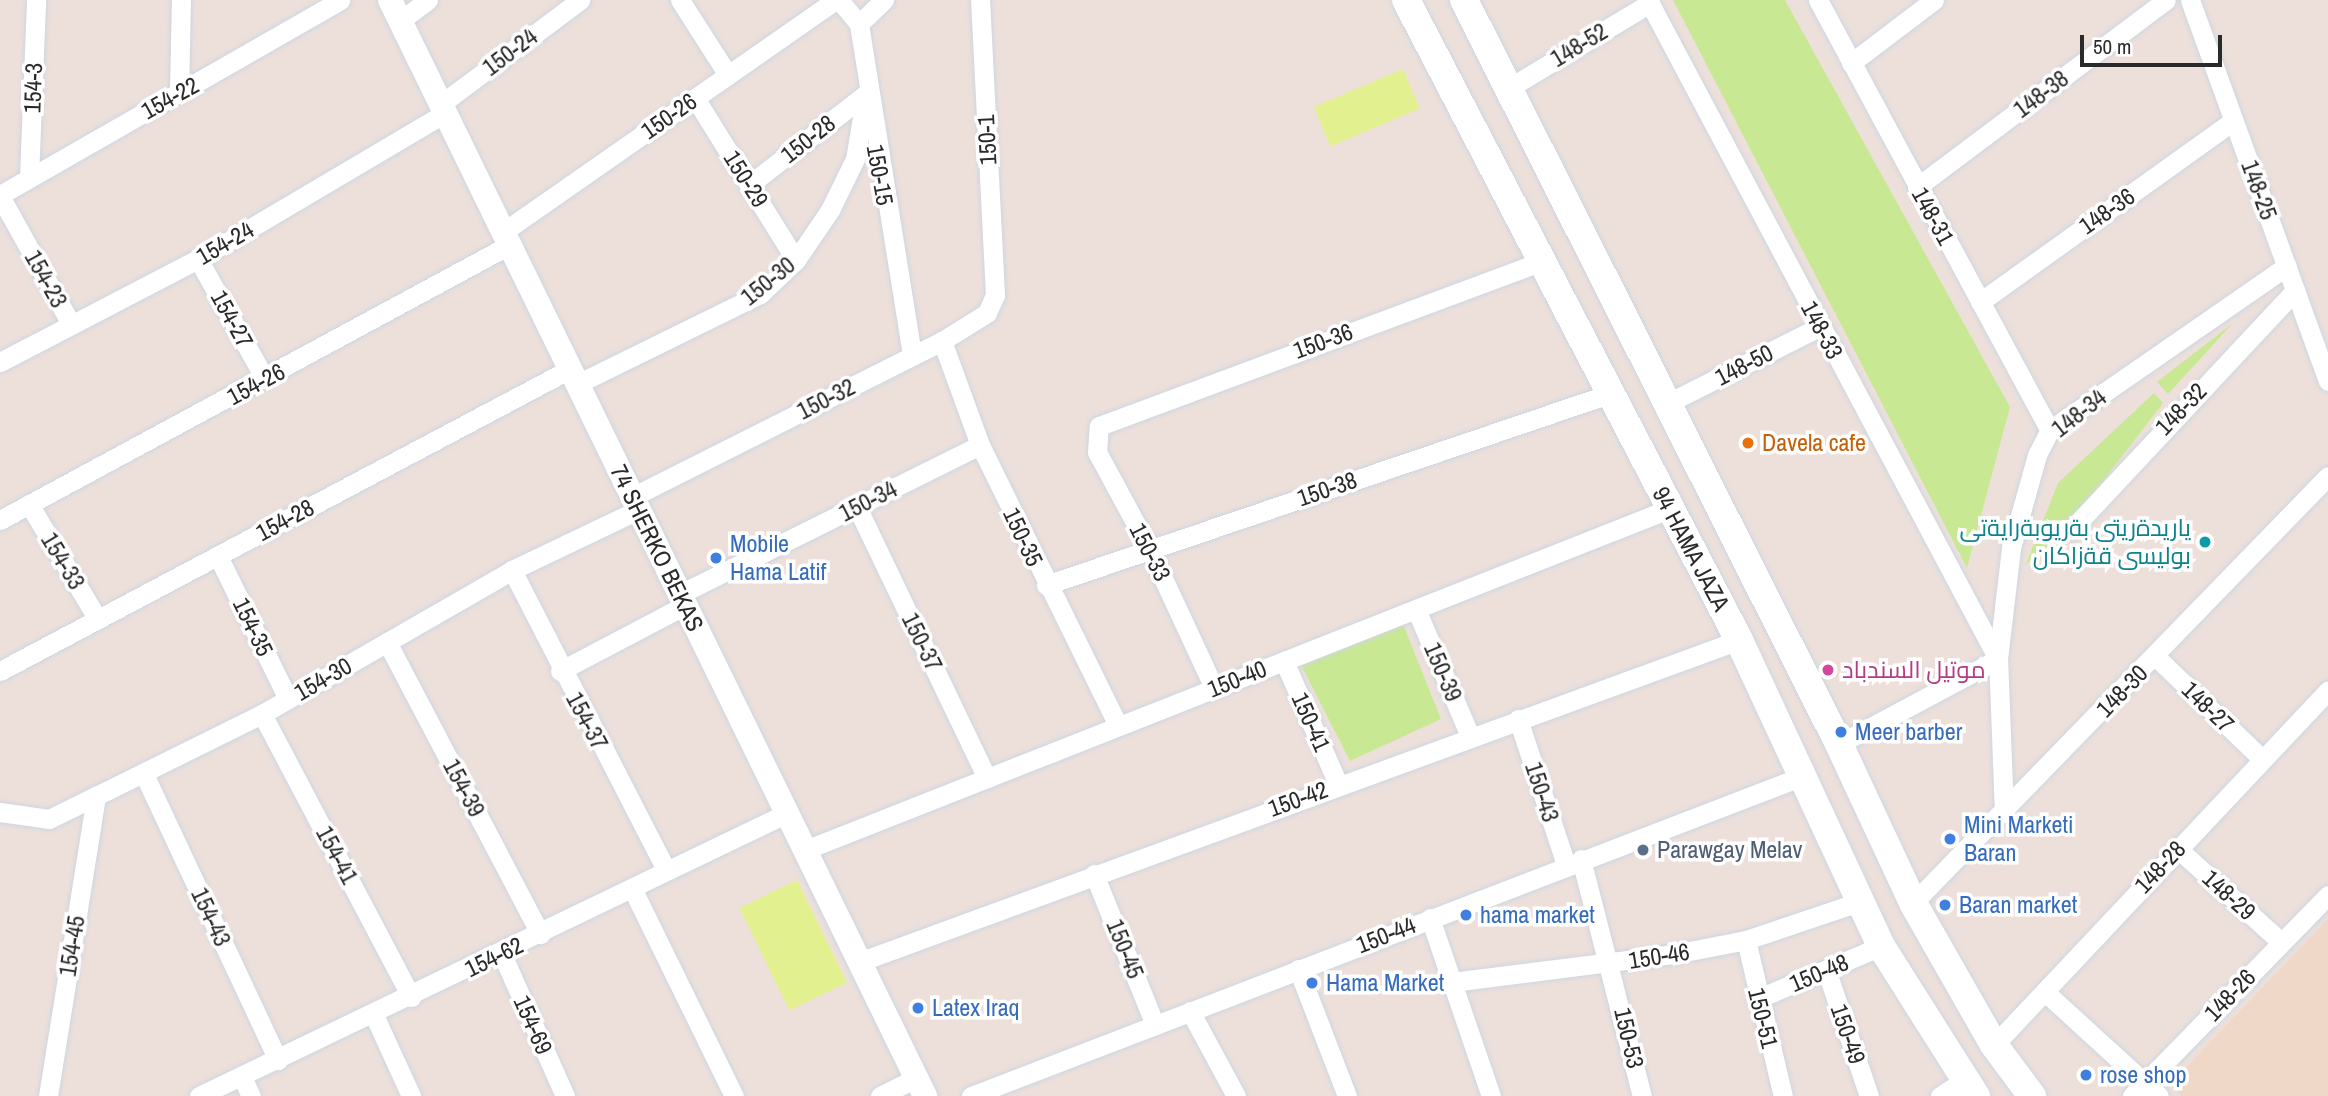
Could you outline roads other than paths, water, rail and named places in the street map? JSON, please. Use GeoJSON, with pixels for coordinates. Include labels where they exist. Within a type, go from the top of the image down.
{"type":"FeatureCollection","features":[{"type":"Feature","properties":{"kind":"main road","name":"94 HAMA JAZA"},"geometry":{"type":"LineString","coordinates":[[1406,0],[1539,262],[1739,640],[1881,946],[1921,1015],[1970,1088]]}},
{"type":"Feature","properties":{"kind":"main road","name":"94 HAMA JAZA"},"geometry":{"type":"LineString","coordinates":[[1464,0],[1839,744],[1913,903],[1994,1045],[2032,1096]]}},
{"type":"Feature","properties":{"kind":"main road"},"geometry":{"type":"LineString","coordinates":[[1921,1015],[1962,993]]}},
{"type":"Feature","properties":{"kind":"street","name":"154-3"},"geometry":{"type":"LineString","coordinates":[[29,177],[36,0]]}},
{"type":"Feature","properties":{"kind":"street"},"geometry":{"type":"LineString","coordinates":[[178,93],[181,0]]}},
{"type":"Feature","properties":{"kind":"street","name":"154-22"},"geometry":{"type":"LineString","coordinates":[[0,196],[340,0]]}},
{"type":"Feature","properties":{"kind":"street"},"geometry":{"type":"LineString","coordinates":[[395,10],[428,0]]}},
{"type":"Feature","properties":{"kind":"street","name":"150-24"},"geometry":{"type":"LineString","coordinates":[[443,108],[580,0]]}},
{"type":"Feature","properties":{"kind":"street"},"geometry":{"type":"LineString","coordinates":[[680,0],[728,75]]}},
{"type":"Feature","properties":{"kind":"street"},"geometry":{"type":"LineString","coordinates":[[837,0],[859,24],[884,0]]}},
{"type":"Feature","properties":{"kind":"street","name":"150-26"},"geometry":{"type":"LineString","coordinates":[[506,238],[695,98],[837,0]]}},
{"type":"Feature","properties":{"kind":"street","name":"150-1"},"geometry":{"type":"LineString","coordinates":[[980,0],[994,281]]}},
{"type":"Feature","properties":{"kind":"street","name":"148-31"},"geometry":{"type":"LineString","coordinates":[[1818,0],[2050,430]]}},
{"type":"Feature","properties":{"kind":"street"},"geometry":{"type":"LineString","coordinates":[[1851,63],[1934,0]]}},
{"type":"Feature","properties":{"kind":"street","name":"148-38"},"geometry":{"type":"LineString","coordinates":[[1917,187],[2166,0]]}},
{"type":"Feature","properties":{"kind":"street","name":"148-25"},"geometry":{"type":"LineString","coordinates":[[2190,0],[2328,381]]}},
{"type":"Feature","properties":{"kind":"street","name":"148-52"},"geometry":{"type":"LineString","coordinates":[[1509,88],[1649,1]]}},
{"type":"Feature","properties":{"kind":"street","name":"148-33"},"geometry":{"type":"LineString","coordinates":[[1649,1],[1819,327],[1998,659]]}},
{"type":"Feature","properties":{"kind":"street","name":"74 SHERKO BEKAS"},"geometry":{"type":"LineString","coordinates":[[395,10],[920,1087]]}},
{"type":"Feature","properties":{"kind":"street","name":"150-15"},"geometry":{"type":"LineString","coordinates":[[859,24],[866,94],[912,356]]}},
{"type":"Feature","properties":{"kind":"street","name":"150-28"},"geometry":{"type":"LineString","coordinates":[[750,185],[866,94]]}},
{"type":"Feature","properties":{"kind":"street","name":"150-30"},"geometry":{"type":"LineString","coordinates":[[574,377],[760,293],[796,260],[830,210],[855,159],[866,94]]}},
{"type":"Feature","properties":{"kind":"street","name":"150-29"},"geometry":{"type":"LineString","coordinates":[[695,98],[796,260]]}},
{"type":"Feature","properties":{"kind":"street","name":"154-24"},"geometry":{"type":"LineString","coordinates":[[0,362],[198,259],[443,108]]}},
{"type":"Feature","properties":{"kind":"street","name":"148-36"},"geometry":{"type":"LineString","coordinates":[[1980,302],[2233,121]]}},
{"type":"Feature","properties":{"kind":"street","name":"154-23"},"geometry":{"type":"LineString","coordinates":[[0,196],[71,324]]}},
{"type":"Feature","properties":{"kind":"street","name":"154-26"},"geometry":{"type":"LineString","coordinates":[[0,520],[265,379],[506,238]]}},
{"type":"Feature","properties":{"kind":"street","name":"154-27"},"geometry":{"type":"LineString","coordinates":[[198,259],[265,379]]}},
{"type":"Feature","properties":{"kind":"street","name":"150-36"},"geometry":{"type":"LineString","coordinates":[[1107,420],[1539,262]]}},
{"type":"Feature","properties":{"kind":"street","name":"148-34"},"geometry":{"type":"LineString","coordinates":[[2004,814],[1998,659],[2011,548],[2037,455],[2050,430],[2287,266]]}},
{"type":"Feature","properties":{"kind":"street","name":"150-32"},"geometry":{"type":"LineString","coordinates":[[635,504],[942,341],[987,313],[994,281]]}},
{"type":"Feature","properties":{"kind":"street","name":"148-32"},"geometry":{"type":"LineString","coordinates":[[2071,530],[2295,291]]}},
{"type":"Feature","properties":{"kind":"street","name":"148-50"},"geometry":{"type":"LineString","coordinates":[[1668,403],[1819,327]]}},
{"type":"Feature","properties":{"kind":"street","name":"150-35"},"geometry":{"type":"LineString","coordinates":[[942,341],[979,445],[1118,726]]}},
{"type":"Feature","properties":{"kind":"street","name":"154-28"},"geometry":{"type":"LineString","coordinates":[[0,671],[218,556],[574,377]]}},
{"type":"Feature","properties":{"kind":"street","name":"150-38"},"geometry":{"type":"LineString","coordinates":[[1046,585],[1609,394]]}},
{"type":"Feature","properties":{"kind":"street","name":"150-33"},"geometry":{"type":"LineString","coordinates":[[1107,420],[1096,431],[1097,452],[1150,550],[1214,688]]}},
{"type":"Feature","properties":{"kind":"street","name":"150-34"},"geometry":{"type":"LineString","coordinates":[[560,671],[682,599],[979,445]]}},
{"type":"Feature","properties":{"kind":"street","name":"148-30"},"geometry":{"type":"LineString","coordinates":[[1913,903],[2004,814],[2328,476]]}},
{"type":"Feature","properties":{"kind":"street","name":"154-33"},"geometry":{"type":"LineString","coordinates":[[29,504],[97,618]]}},
{"type":"Feature","properties":{"kind":"street","name":"154-30"},"geometry":{"type":"LineString","coordinates":[[49,819],[262,713],[512,570],[635,504]]}},
{"type":"Feature","properties":{"kind":"street","name":"150-37"},"geometry":{"type":"LineString","coordinates":[[857,507],[987,778]]}},
{"type":"Feature","properties":{"kind":"street","name":"150-40"},"geometry":{"type":"LineString","coordinates":[[805,850],[1670,509]]}},
{"type":"Feature","properties":{"kind":"street","name":"154-35"},"geometry":{"type":"LineString","coordinates":[[218,556],[288,699]]}},
{"type":"Feature","properties":{"kind":"street","name":"154-37"},"geometry":{"type":"LineString","coordinates":[[512,570],[560,671],[666,870]]}},
{"type":"Feature","properties":{"kind":"street","name":"150-39"},"geometry":{"type":"LineString","coordinates":[[1416,609],[1470,736]]}},
{"type":"Feature","properties":{"kind":"street","name":"150-42"},"geometry":{"type":"LineString","coordinates":[[859,962],[1338,784],[1739,640]]}},
{"type":"Feature","properties":{"kind":"street","name":"154-39"},"geometry":{"type":"LineString","coordinates":[[387,642],[540,934]]}},
{"type":"Feature","properties":{"kind":"street","name":"148-27"},"geometry":{"type":"LineString","coordinates":[[2155,656],[2261,758]]}},
{"type":"Feature","properties":{"kind":"street"},"geometry":{"type":"LineString","coordinates":[[1839,744],[1998,659]]}},
{"type":"Feature","properties":{"kind":"street","name":"150-41"},"geometry":{"type":"LineString","coordinates":[[1284,661],[1338,784]]}},
{"type":"Feature","properties":{"kind":"street","name":"148-28"},"geometry":{"type":"LineString","coordinates":[[1994,1045],[2261,758],[2328,690]]}},
{"type":"Feature","properties":{"kind":"street","name":"154-41"},"geometry":{"type":"LineString","coordinates":[[262,713],[411,997]]}},
{"type":"Feature","properties":{"kind":"street","name":"150-43"},"geometry":{"type":"LineString","coordinates":[[1518,719],[1574,862]]}},
{"type":"Feature","properties":{"kind":"street","name":"154-43"},"geometry":{"type":"LineString","coordinates":[[144,774],[278,1060]]}},
{"type":"Feature","properties":{"kind":"street","name":"150-44"},"geometry":{"type":"LineString","coordinates":[[971,1096],[1803,776]]}},
{"type":"Feature","properties":{"kind":"street","name":"154-45"},"geometry":{"type":"LineString","coordinates":[[48,1096],[96,796]]}},
{"type":"Feature","properties":{"kind":"street"},"geometry":{"type":"LineString","coordinates":[[0,812],[92,825]]}},
{"type":"Feature","properties":{"kind":"street","name":"154-62"},"geometry":{"type":"LineString","coordinates":[[199,1096],[502,954],[666,870],[787,813]]}},
{"type":"Feature","properties":{"kind":"street","name":"148-29"},"geometry":{"type":"LineString","coordinates":[[2178,848],[2281,942]]}},
{"type":"Feature","properties":{"kind":"street","name":"150-53"},"geometry":{"type":"LineString","coordinates":[[1574,862],[1611,963],[1642,1096]]}},
{"type":"Feature","properties":{"kind":"street","name":"150-45"},"geometry":{"type":"LineString","coordinates":[[1094,874],[1155,1025]]}},
{"type":"Feature","properties":{"kind":"street"},"geometry":{"type":"LineString","coordinates":[[632,888],[734,1096]]}},
{"type":"Feature","properties":{"kind":"street","name":"148-26"},"geometry":{"type":"LineString","coordinates":[[2145,1092],[2328,894]]}},
{"type":"Feature","properties":{"kind":"street","name":"150-46"},"geometry":{"type":"LineString","coordinates":[[1452,982],[1611,963],[1746,940],[1859,902]]}},
{"type":"Feature","properties":{"kind":"street"},"geometry":{"type":"LineString","coordinates":[[1430,918],[1491,1096]]}},
{"type":"Feature","properties":{"kind":"street","name":"150-51"},"geometry":{"type":"LineString","coordinates":[[1746,940],[1756,999],[1783,1096]]}},
{"type":"Feature","properties":{"kind":"street","name":"150-48"},"geometry":{"type":"LineString","coordinates":[[1756,999],[1828,972],[1881,946]]}},
{"type":"Feature","properties":{"kind":"street","name":"154-69"},"geometry":{"type":"LineString","coordinates":[[502,954],[565,1096]]}},
{"type":"Feature","properties":{"kind":"street"},"geometry":{"type":"LineString","coordinates":[[1298,969],[1347,1096]]}},
{"type":"Feature","properties":{"kind":"street","name":"150-49"},"geometry":{"type":"LineString","coordinates":[[1828,972],[1869,1096]]}},
{"type":"Feature","properties":{"kind":"street"},"geometry":{"type":"LineString","coordinates":[[2045,992],[2145,1092]]}},
{"type":"Feature","properties":{"kind":"street"},"geometry":{"type":"LineString","coordinates":[[1190,1011],[1236,1096]]}},
{"type":"Feature","properties":{"kind":"street"},"geometry":{"type":"LineString","coordinates":[[374,1015],[411,1096]]}},
{"type":"Feature","properties":{"kind":"street"},"geometry":{"type":"LineString","coordinates":[[242,1077],[251,1096]]}},
{"type":"Feature","properties":{"kind":"street"},"geometry":{"type":"LineString","coordinates":[[880,1096],[920,1087]]}},
{"type":"Feature","properties":{"kind":"street"},"geometry":{"type":"LineString","coordinates":[[1940,1096],[1970,1088]]}},
{"type":"Feature","properties":{"kind":"place","name":"Davela cafe"},"geometry":{"type":"Point","coordinates":[1748,443]}},
{"type":"Feature","properties":{"kind":"place","name":"ياريدةريتى بةريوبةرايةتى بوليسى قةزاكان"},"geometry":{"type":"Point","coordinates":[2205,542]}},
{"type":"Feature","properties":{"kind":"place","name":"Mobile Hama Latif"},"geometry":{"type":"Point","coordinates":[716,558]}},
{"type":"Feature","properties":{"kind":"place","name":"موتيل السندباد"},"geometry":{"type":"Point","coordinates":[1828,670]}},
{"type":"Feature","properties":{"kind":"place","name":"Meer barber"},"geometry":{"type":"Point","coordinates":[1841,732]}},
{"type":"Feature","properties":{"kind":"place","name":"Mini Marketi Baran"},"geometry":{"type":"Point","coordinates":[1950,839]}},
{"type":"Feature","properties":{"kind":"place","name":"Parawgay Melav"},"geometry":{"type":"Point","coordinates":[1643,850]}},
{"type":"Feature","properties":{"kind":"place","name":"Baran market"},"geometry":{"type":"Point","coordinates":[1945,905]}},
{"type":"Feature","properties":{"kind":"place","name":"hama market"},"geometry":{"type":"Point","coordinates":[1466,915]}},
{"type":"Feature","properties":{"kind":"place","name":"Hama Market"},"geometry":{"type":"Point","coordinates":[1312,983]}},
{"type":"Feature","properties":{"kind":"place","name":"Latex Iraq"},"geometry":{"type":"Point","coordinates":[918,1008]}},
{"type":"Feature","properties":{"kind":"place","name":"rose shop"},"geometry":{"type":"Point","coordinates":[2086,1075]}}]}
